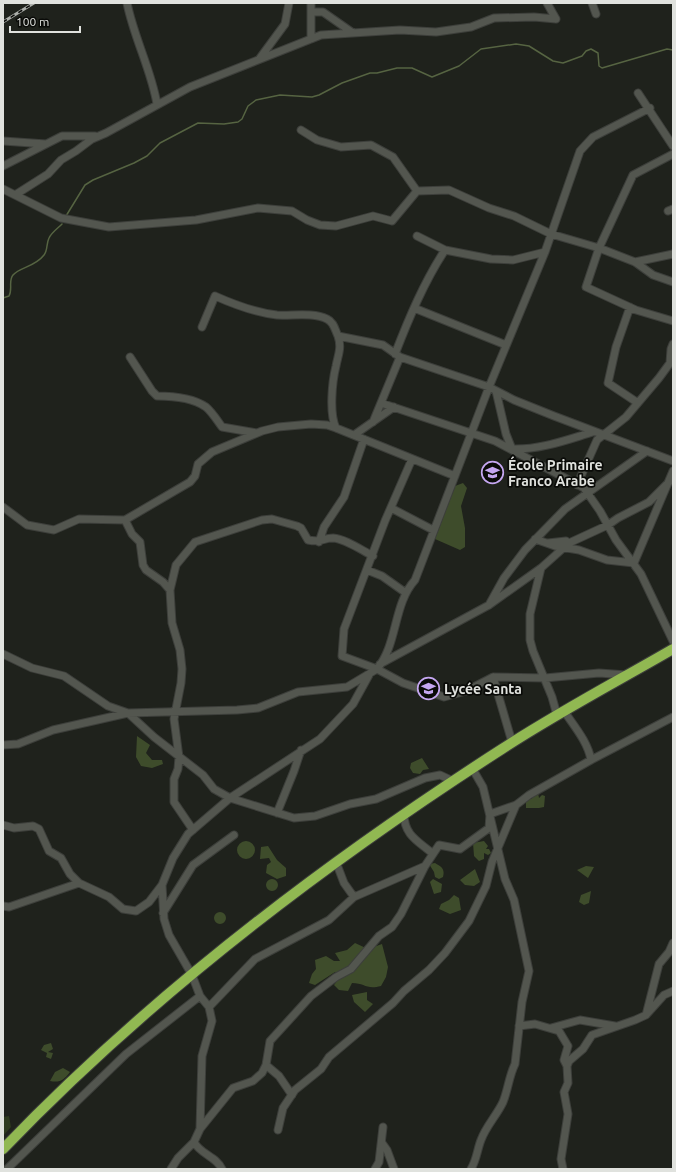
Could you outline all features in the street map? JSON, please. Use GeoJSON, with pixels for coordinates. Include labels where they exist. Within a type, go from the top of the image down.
{"type":"FeatureCollection","features":[{"type":"Feature","properties":{"kind":"highway"},"geometry":{"type":"LineString","coordinates":[[3,1149],[119,1038],[192,975],[336,862],[404,814],[512,742],[673,649]]}},
{"type":"Feature","properties":{"kind":"street"},"geometry":{"type":"LineString","coordinates":[[127,3],[130,20],[149,72],[157,104]]}},
{"type":"Feature","properties":{"kind":"street"},"geometry":{"type":"LineString","coordinates":[[260,58],[285,24],[289,3]]}},
{"type":"Feature","properties":{"kind":"street"},"geometry":{"type":"LineString","coordinates":[[311,3],[311,39]]}},
{"type":"Feature","properties":{"kind":"street"},"geometry":{"type":"LineString","coordinates":[[15,195],[48,174],[61,160],[92,139],[157,104],[190,87],[311,39],[321,36],[400,30],[436,32],[471,27],[494,18],[534,17],[556,19],[546,3]]}},
{"type":"Feature","properties":{"kind":"street"},"geometry":{"type":"LineString","coordinates":[[592,3],[596,14]]}},
{"type":"Feature","properties":{"kind":"street"},"geometry":{"type":"LineString","coordinates":[[312,12],[322,12],[353,33]]}},
{"type":"Feature","properties":{"kind":"street"},"geometry":{"type":"LineString","coordinates":[[638,93],[650,108],[673,146]]}},
{"type":"Feature","properties":{"kind":"street"},"geometry":{"type":"LineString","coordinates":[[379,666],[406,592],[415,580],[433,530],[472,434],[493,389],[506,345],[545,252],[580,151],[593,137],[650,108]]}},
{"type":"Feature","properties":{"kind":"street"},"geometry":{"type":"LineString","coordinates":[[301,130],[317,140],[341,147],[371,145],[393,157],[417,192]]}},
{"type":"Feature","properties":{"kind":"street"},"geometry":{"type":"LineString","coordinates":[[3,166],[62,136],[100,135]]}},
{"type":"Feature","properties":{"kind":"street"},"geometry":{"type":"LineString","coordinates":[[3,141],[46,144]]}},
{"type":"Feature","properties":{"kind":"street"},"geometry":{"type":"LineString","coordinates":[[673,154],[633,175],[599,248],[586,287],[630,307],[673,321]]}},
{"type":"Feature","properties":{"kind":"street"},"geometry":{"type":"LineString","coordinates":[[3,189],[61,218],[109,227],[196,220],[258,208],[292,211],[307,220],[320,225],[336,226],[373,216],[392,221],[417,192],[449,190],[489,208],[514,216],[551,234],[599,248],[635,262],[653,275],[673,282]]}},
{"type":"Feature","properties":{"kind":"street"},"geometry":{"type":"LineString","coordinates":[[418,236],[445,250],[491,259],[513,260],[545,252]]}},
{"type":"Feature","properties":{"kind":"street"},"geometry":{"type":"LineString","coordinates":[[373,422],[414,308],[425,283],[445,250]]}},
{"type":"Feature","properties":{"kind":"street"},"geometry":{"type":"LineString","coordinates":[[635,262],[673,254]]}},
{"type":"Feature","properties":{"kind":"street"},"geometry":{"type":"LineString","coordinates":[[202,327],[215,296],[237,306],[276,315],[307,315],[326,318],[333,323],[338,336],[340,350],[336,366],[332,409],[333,422],[336,428]]}},
{"type":"Feature","properties":{"kind":"street"},"geometry":{"type":"LineString","coordinates":[[630,307],[616,347],[608,383],[638,403]]}},
{"type":"Feature","properties":{"kind":"street"},"geometry":{"type":"LineString","coordinates":[[414,308],[506,345]]}},
{"type":"Feature","properties":{"kind":"street"},"geometry":{"type":"LineString","coordinates":[[338,336],[383,345],[398,355],[493,389],[514,400],[593,432],[673,461]]}},
{"type":"Feature","properties":{"kind":"street"},"geometry":{"type":"LineString","coordinates":[[577,485],[597,440],[626,417],[670,363],[673,344]]}},
{"type":"Feature","properties":{"kind":"street"},"geometry":{"type":"LineString","coordinates":[[130,358],[157,396],[174,396],[201,404],[207,408],[222,426],[257,432]]}},
{"type":"Feature","properties":{"kind":"street"},"geometry":{"type":"LineString","coordinates":[[493,389],[512,449]]}},
{"type":"Feature","properties":{"kind":"street"},"geometry":{"type":"LineString","coordinates":[[381,403],[495,441],[577,485],[589,494],[608,526],[641,574],[673,641]]}},
{"type":"Feature","properties":{"kind":"street"},"geometry":{"type":"LineString","coordinates":[[354,435],[394,407]]}},
{"type":"Feature","properties":{"kind":"street"},"geometry":{"type":"LineString","coordinates":[[3,507],[27,525],[54,530],[79,519],[125,520],[190,482],[195,476],[198,464],[212,452],[257,432],[297,424],[327,425],[455,476]]}},
{"type":"Feature","properties":{"kind":"street"},"geometry":{"type":"LineString","coordinates":[[512,449],[529,449],[551,445],[593,432]]}},
{"type":"Feature","properties":{"kind":"street"},"geometry":{"type":"LineString","coordinates":[[319,542],[324,527],[344,497],[364,439]]}},
{"type":"Feature","properties":{"kind":"street"},"geometry":{"type":"LineString","coordinates":[[489,605],[504,578],[534,539],[565,510],[589,494],[630,462],[648,451]]}},
{"type":"Feature","properties":{"kind":"street"},"geometry":{"type":"LineString","coordinates":[[412,459],[391,508],[344,629],[342,656],[364,665],[379,666],[403,683],[444,697],[466,691],[493,677],[545,678],[599,673],[628,675]]}},
{"type":"Feature","properties":{"kind":"street"},"geometry":{"type":"LineString","coordinates":[[634,563],[673,471]]}},
{"type":"Feature","properties":{"kind":"street"},"geometry":{"type":"LineString","coordinates":[[3,746],[18,744],[53,730],[128,713],[258,708],[298,692],[347,687],[369,675],[379,666],[489,605],[541,568],[569,543],[608,526],[618,518],[650,502],[669,482]]}},
{"type":"Feature","properties":{"kind":"street"},"geometry":{"type":"LineString","coordinates":[[391,508],[433,530]]}},
{"type":"Feature","properties":{"kind":"street"},"geometry":{"type":"LineString","coordinates":[[193,830],[176,808],[174,802],[174,779],[178,769],[179,757],[174,719],[181,683],[182,669],[180,650],[172,623],[170,590],[176,565],[194,542],[262,520],[272,519],[301,528],[308,540],[319,542],[332,538],[372,556]]}},
{"type":"Feature","properties":{"kind":"street"},"geometry":{"type":"LineString","coordinates":[[125,520],[132,534],[140,542],[143,565],[146,570],[163,582],[170,590]]}},
{"type":"Feature","properties":{"kind":"street"},"geometry":{"type":"LineString","coordinates":[[534,539],[563,548],[579,550],[607,560],[634,563]]}},
{"type":"Feature","properties":{"kind":"street"},"geometry":{"type":"LineString","coordinates":[[529,546],[566,541]]}},
{"type":"Feature","properties":{"kind":"street"},"geometry":{"type":"LineString","coordinates":[[541,568],[530,614],[530,640],[533,651],[560,713],[581,736],[589,752],[591,760]]}},
{"type":"Feature","properties":{"kind":"street"},"geometry":{"type":"LineString","coordinates":[[367,570],[382,576],[406,592]]}},
{"type":"Feature","properties":{"kind":"street"},"geometry":{"type":"LineString","coordinates":[[3,654],[32,668],[64,676],[108,706],[128,713],[154,737],[203,775],[214,789],[230,798],[294,818],[315,816],[350,804],[376,799],[425,778],[440,775],[453,781]]}},
{"type":"Feature","properties":{"kind":"street"},"geometry":{"type":"LineString","coordinates":[[3,825],[14,828],[33,826],[39,829],[49,851],[61,858],[70,874],[79,883],[109,897],[123,909],[136,911],[149,902],[162,885],[173,858],[188,834],[230,798],[301,750],[320,739],[353,704],[369,675]]}},
{"type":"Feature","properties":{"kind":"street"},"geometry":{"type":"LineString","coordinates":[[493,677],[512,742]]}},
{"type":"Feature","properties":{"kind":"street"},"geometry":{"type":"LineString","coordinates":[[490,814],[516,805],[529,795],[591,760],[673,717]]}},
{"type":"Feature","properties":{"kind":"street"},"geometry":{"type":"LineString","coordinates":[[277,813],[301,750]]}},
{"type":"Feature","properties":{"kind":"street"},"geometry":{"type":"LineString","coordinates":[[471,1169],[476,1160],[481,1140],[502,1103],[509,1087],[512,1070],[515,1064],[519,1026],[529,971],[514,900],[505,879],[483,787],[479,777],[472,768]]}},
{"type":"Feature","properties":{"kind":"street"},"geometry":{"type":"LineString","coordinates":[[278,1130],[283,1108],[295,1090],[320,1069],[329,1057],[393,1003],[445,953],[469,921],[486,886],[492,862],[516,805]]}},
{"type":"Feature","properties":{"kind":"street"},"geometry":{"type":"LineString","coordinates":[[404,814],[404,825],[408,832],[432,853]]}},
{"type":"Feature","properties":{"kind":"street"},"geometry":{"type":"LineString","coordinates":[[171,1169],[178,1158],[194,1142],[200,1128],[233,1088],[253,1081],[262,1072],[266,1065],[270,1041],[276,1034],[311,996],[336,977],[351,969],[379,936],[392,927],[401,914],[425,866],[438,845],[460,849],[472,842],[489,828],[490,814]]}},
{"type":"Feature","properties":{"kind":"street"},"geometry":{"type":"LineString","coordinates":[[163,913],[193,865],[234,835]]}},
{"type":"Feature","properties":{"kind":"street"},"geometry":{"type":"LineString","coordinates":[[336,862],[344,883],[354,897]]}},
{"type":"Feature","properties":{"kind":"street"},"geometry":{"type":"LineString","coordinates":[[209,1007],[255,959],[329,920],[354,897],[425,866]]}},
{"type":"Feature","properties":{"kind":"street"},"geometry":{"type":"LineString","coordinates":[[3,906],[10,907],[79,883]]}},
{"type":"Feature","properties":{"kind":"street"},"geometry":{"type":"LineString","coordinates":[[162,885],[163,913],[169,935],[192,975],[200,996],[209,1007],[212,1021],[202,1056],[200,1128]]}},
{"type":"Feature","properties":{"kind":"street"},"geometry":{"type":"LineString","coordinates":[[646,1015],[659,964],[671,952],[673,943]]}},
{"type":"Feature","properties":{"kind":"street"},"geometry":{"type":"LineString","coordinates":[[567,1066],[569,1061],[583,1049],[592,1035],[646,1015],[664,996],[673,991]]}},
{"type":"Feature","properties":{"kind":"street"},"geometry":{"type":"LineString","coordinates":[[7,1169],[126,1054],[200,996]]}},
{"type":"Feature","properties":{"kind":"street"},"geometry":{"type":"LineString","coordinates":[[551,1028],[580,1020],[617,1026]]}},
{"type":"Feature","properties":{"kind":"street"},"geometry":{"type":"LineString","coordinates":[[519,1026],[535,1024],[559,1031],[568,1046],[564,1060],[567,1066],[568,1083],[564,1092],[568,1114],[561,1159],[562,1169]]}},
{"type":"Feature","properties":{"kind":"street"},"geometry":{"type":"LineString","coordinates":[[266,1065],[279,1076],[292,1095]]}},
{"type":"Feature","properties":{"kind":"street"},"geometry":{"type":"LineString","coordinates":[[375,1169],[379,1162],[383,1127]]}},
{"type":"Feature","properties":{"kind":"street"},"geometry":{"type":"LineString","coordinates":[[194,1142],[197,1148],[220,1165],[222,1169]]}},
{"type":"Feature","properties":{"kind":"street"},"geometry":{"type":"LineString","coordinates":[[382,1143],[387,1150],[394,1169]]}},
{"type":"Feature","properties":{"kind":"green space"},"geometry":{"type":"Polygon","coordinates":[[[463,483],[467,488],[461,506],[465,528],[465,547],[460,550],[435,539],[455,486],[463,483]]]}},
{"type":"Feature","properties":{"kind":"green space"},"geometry":{"type":"Polygon","coordinates":[[[137,736],[150,745],[146,753],[152,760],[162,760],[163,764],[152,768],[141,766],[136,757],[137,736]]]}},
{"type":"Feature","properties":{"kind":"green space"},"geometry":{"type":"Polygon","coordinates":[[[422,758],[429,769],[423,770],[420,774],[413,773],[410,768],[411,763],[422,758]]]}},
{"type":"Feature","properties":{"kind":"green space"},"geometry":{"type":"Polygon","coordinates":[[[538,793],[539,798],[542,795],[545,796],[544,807],[526,808],[526,799],[532,799],[532,795],[538,793]]]}},
{"type":"Feature","properties":{"kind":"green space"},"geometry":{"type":"Polygon","coordinates":[[[246,841],[252,844],[255,850],[252,856],[246,859],[240,856],[237,850],[240,844],[246,841]]]}},
{"type":"Feature","properties":{"kind":"green space"},"geometry":{"type":"Polygon","coordinates":[[[484,841],[488,846],[486,849],[489,849],[491,853],[488,855],[484,853],[484,859],[479,861],[474,856],[473,843],[484,841]]]}},
{"type":"Feature","properties":{"kind":"green space"},"geometry":{"type":"Polygon","coordinates":[[[268,846],[277,860],[286,868],[286,876],[277,879],[266,873],[267,865],[271,862],[269,858],[260,859],[261,847],[268,846]]]}},
{"type":"Feature","properties":{"kind":"green space"},"geometry":{"type":"Polygon","coordinates":[[[435,863],[441,867],[444,874],[443,877],[439,879],[435,877],[429,864],[435,863]]]}},
{"type":"Feature","properties":{"kind":"green space"},"geometry":{"type":"Polygon","coordinates":[[[586,866],[594,867],[588,878],[577,870],[586,866]]]}},
{"type":"Feature","properties":{"kind":"green space"},"geometry":{"type":"Polygon","coordinates":[[[475,869],[480,882],[474,886],[465,885],[460,880],[475,869]]]}},
{"type":"Feature","properties":{"kind":"green space"},"geometry":{"type":"Polygon","coordinates":[[[270,879],[274,879],[278,885],[274,891],[270,891],[266,887],[266,883],[270,879]]]}},
{"type":"Feature","properties":{"kind":"green space"},"geometry":{"type":"Polygon","coordinates":[[[433,879],[442,884],[441,892],[434,894],[430,882],[433,879]]]}},
{"type":"Feature","properties":{"kind":"green space"},"geometry":{"type":"Polygon","coordinates":[[[591,891],[589,903],[584,905],[579,902],[581,895],[591,891]]]}},
{"type":"Feature","properties":{"kind":"green space"},"geometry":{"type":"Polygon","coordinates":[[[454,895],[459,898],[461,910],[450,914],[439,909],[441,904],[449,900],[454,895]]]}},
{"type":"Feature","properties":{"kind":"green space"},"geometry":{"type":"Polygon","coordinates":[[[220,912],[224,914],[226,918],[224,922],[220,924],[216,922],[214,918],[216,914],[220,912]]]}},
{"type":"Feature","properties":{"kind":"green space"},"geometry":{"type":"Polygon","coordinates":[[[355,943],[368,949],[382,944],[388,967],[386,977],[381,986],[369,987],[352,983],[348,991],[339,990],[334,985],[341,975],[335,972],[315,985],[309,983],[312,974],[316,969],[315,960],[326,956],[334,961],[340,961],[335,953],[347,950],[355,943]]]}},
{"type":"Feature","properties":{"kind":"green space"},"geometry":{"type":"Polygon","coordinates":[[[367,992],[367,1000],[373,1004],[365,1012],[354,1002],[352,995],[367,992]]]}},
{"type":"Feature","properties":{"kind":"green space"},"geometry":{"type":"Polygon","coordinates":[[[51,1043],[53,1049],[48,1052],[53,1053],[51,1059],[46,1057],[47,1053],[41,1050],[44,1045],[51,1043]]]}},
{"type":"Feature","properties":{"kind":"green space"},"geometry":{"type":"Polygon","coordinates":[[[63,1068],[70,1072],[66,1077],[56,1082],[50,1081],[55,1072],[63,1068]]]}},
{"type":"Feature","properties":{"kind":"green space"},"geometry":{"type":"Polygon","coordinates":[[[9,1116],[11,1127],[3,1136],[3,1117],[9,1116]]]}},
{"type":"Feature","properties":{"kind":"waterway"},"geometry":{"type":"LineString","coordinates":[[66,216],[85,185],[93,180],[147,156],[160,143],[198,123],[224,124],[238,122],[242,119],[248,106],[256,100],[280,95],[312,97],[342,83],[370,73],[377,73],[397,68],[412,68],[432,77],[459,66],[481,49],[516,44],[529,46],[553,61],[563,63],[582,56],[586,51],[591,49],[598,53],[599,66],[602,68],[667,49],[673,50]]}},
{"type":"Feature","properties":{"kind":"waterway"},"geometry":{"type":"LineString","coordinates":[[3,298],[9,296],[13,275],[40,259],[47,249],[50,236],[62,224]]}},
{"type":"Feature","properties":{"kind":"railway"},"geometry":{"type":"LineString","coordinates":[[3,22],[34,3]]}},
{"type":"Feature","properties":{"kind":"place","name":"École Primaire Franco Arabe"},"geometry":{"type":"Point","coordinates":[493,473]}},
{"type":"Feature","properties":{"kind":"place","name":"Lycée Santa"},"geometry":{"type":"Point","coordinates":[429,689]}}]}
